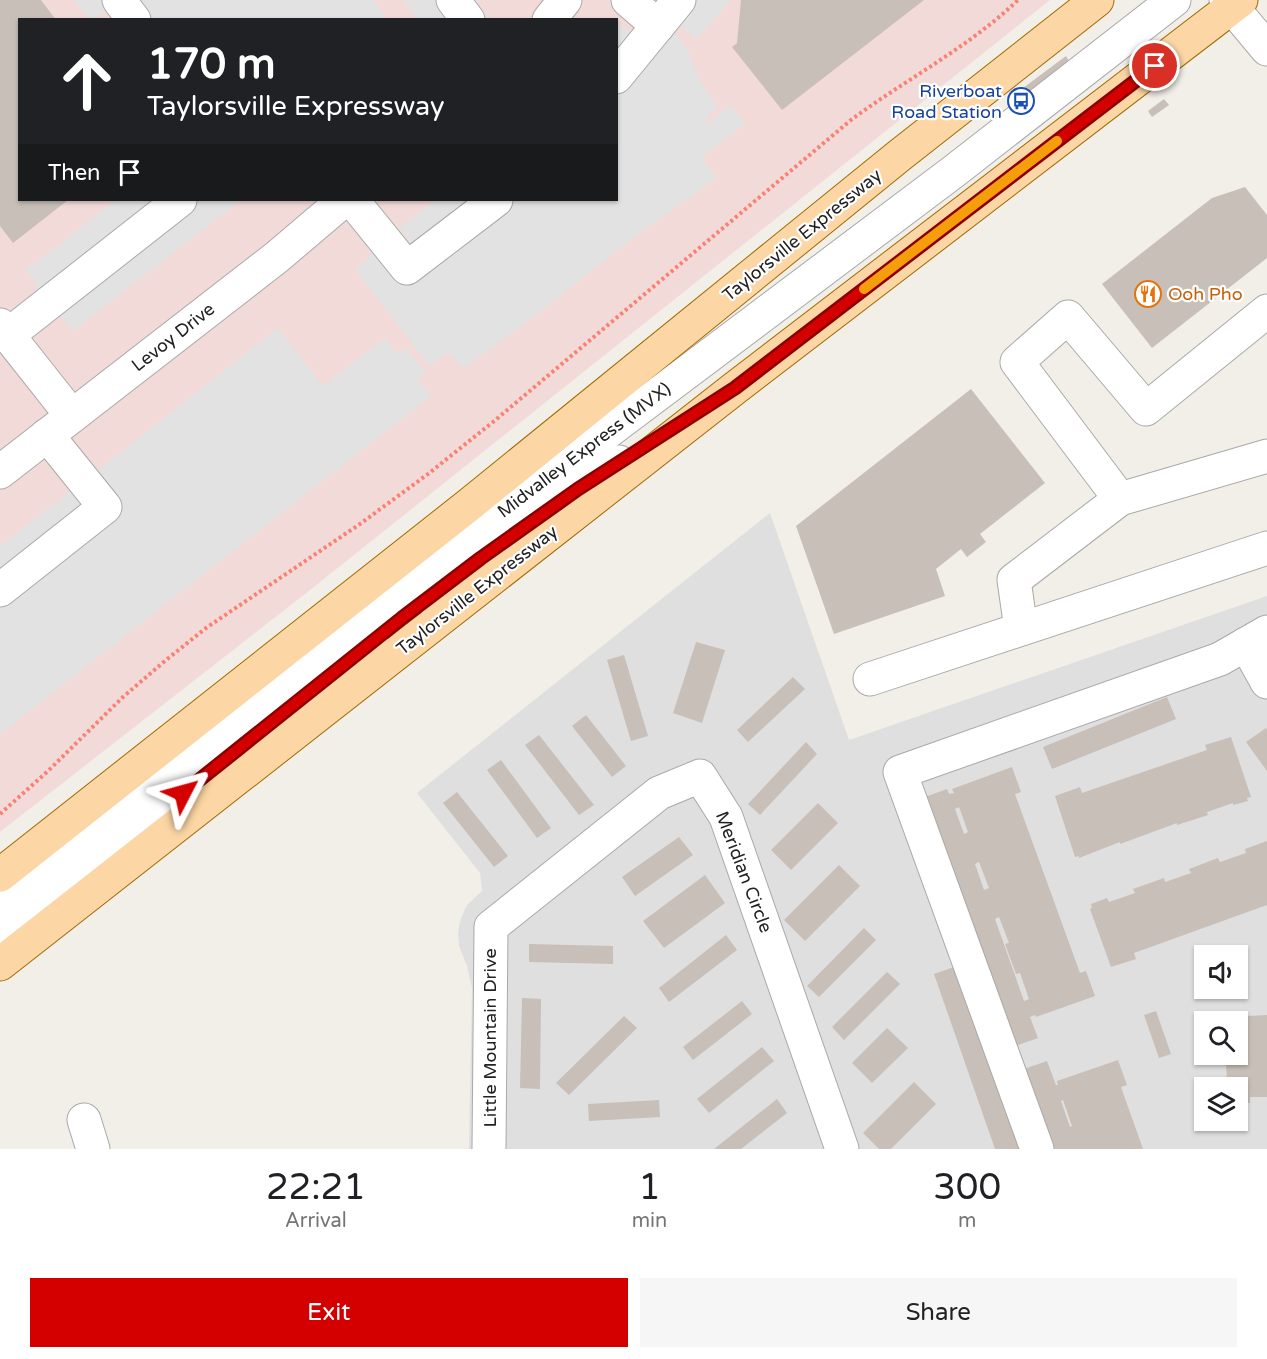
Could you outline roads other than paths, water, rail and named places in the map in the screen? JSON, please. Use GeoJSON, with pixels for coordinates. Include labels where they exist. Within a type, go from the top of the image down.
{"type":"FeatureCollection","features":[{"type":"Feature","properties":{"kind":"main road","name":"Taylorsville Expressway"},"geometry":{"type":"LineString","coordinates":[[0,874],[470,504],[900,155],[1096,0]]}},
{"type":"Feature","properties":{"kind":"main road","name":"Taylorsville Expressway"},"geometry":{"type":"LineString","coordinates":[[0,964],[735,388],[1233,2]]}},
{"type":"Feature","properties":{"kind":"street"},"geometry":{"type":"LineString","coordinates":[[119,0],[132,18]]}},
{"type":"Feature","properties":{"kind":"street"},"geometry":{"type":"LineString","coordinates":[[453,0],[466,18]]}},
{"type":"Feature","properties":{"kind":"street"},"geometry":{"type":"LineString","coordinates":[[551,18],[566,0]]}},
{"type":"Feature","properties":{"kind":"street"},"geometry":{"type":"LineString","coordinates":[[628,0],[658,26]]}},
{"type":"Feature","properties":{"kind":"street"},"geometry":{"type":"LineString","coordinates":[[618,75],[680,0]]}},
{"type":"Feature","properties":{"kind":"street","name":"Midvalley Express (MVX)"},"geometry":{"type":"LineString","coordinates":[[0,906],[573,458],[953,172],[1174,0]]}},
{"type":"Feature","properties":{"kind":"street"},"geometry":{"type":"LineString","coordinates":[[1233,2],[1267,49]]}},
{"type":"Feature","properties":{"kind":"street"},"geometry":{"type":"LineString","coordinates":[[0,590],[105,507],[4,330],[179,201]]}},
{"type":"Feature","properties":{"kind":"street","name":"Levoy Drive"},"geometry":{"type":"LineString","coordinates":[[0,471],[277,257],[343,201]]}},
{"type":"Feature","properties":{"kind":"street"},"geometry":{"type":"LineString","coordinates":[[353,201],[407,268],[495,201]]}},
{"type":"Feature","properties":{"kind":"street"},"geometry":{"type":"LineString","coordinates":[[1120,499],[1017,362],[1068,317],[1146,409],[1267,311]]}},
{"type":"Feature","properties":{"kind":"street","name":"Midvalley Express (MVX)"},"geometry":{"type":"LineString","coordinates":[[0,939],[393,625],[481,558],[609,469],[735,388]]}},
{"type":"Feature","properties":{"kind":"street"},"geometry":{"type":"LineString","coordinates":[[1021,629],[1014,580],[1120,499],[1267,456]]}},
{"type":"Feature","properties":{"kind":"street"},"geometry":{"type":"LineString","coordinates":[[870,679],[1267,548]]}},
{"type":"Feature","properties":{"kind":"street"},"geometry":{"type":"LineString","coordinates":[[1037,1149],[900,772],[1220,659],[1257,638],[1267,682]]}},
{"type":"Feature","properties":{"kind":"street","name":"Meridian Circle"},"geometry":{"type":"LineString","coordinates":[[490,927],[659,793],[700,776],[726,817],[842,1149]]}},
{"type":"Feature","properties":{"kind":"street","name":"Little Mountain Drive"},"geometry":{"type":"LineString","coordinates":[[489,1149],[490,927]]}},
{"type":"Feature","properties":{"kind":"place","name":"Riverboat Road Station"},"geometry":{"type":"Point","coordinates":[1021,101]}},
{"type":"Feature","properties":{"kind":"place","name":"Ooh Pho"},"geometry":{"type":"Point","coordinates":[1148,294]}}]}
